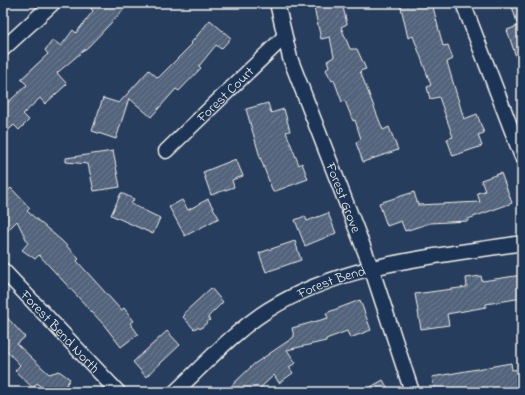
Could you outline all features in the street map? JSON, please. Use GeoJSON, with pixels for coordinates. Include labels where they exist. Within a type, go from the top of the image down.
{"type":"FeatureCollection","features":[{"type":"Feature","properties":{"kind":"street"},"geometry":{"type":"LineString","coordinates":[[3,49],[53,3]]}},
{"type":"Feature","properties":{"kind":"street","name":"Forest Grove"},"geometry":{"type":"LineString","coordinates":[[277,3],[290,58],[371,266],[412,392]]}},
{"type":"Feature","properties":{"kind":"street"},"geometry":{"type":"LineString","coordinates":[[463,3],[522,157]]}},
{"type":"Feature","properties":{"kind":"street","name":"Forest Court"},"geometry":{"type":"LineString","coordinates":[[166,151],[284,37]]}},
{"type":"Feature","properties":{"kind":"street","name":"Forest Bend"},"geometry":{"type":"LineString","coordinates":[[175,392],[240,330],[268,310],[298,293],[330,279],[371,266],[522,243]]}},
{"type":"Feature","properties":{"kind":"street","name":"Forest Bend North"},"geometry":{"type":"LineString","coordinates":[[3,270],[118,392]]}},
{"type":"Feature","properties":{"kind":"building"},"geometry":{"type":"Polygon","coordinates":[[[87,3],[130,3],[89,46],[57,73],[67,84],[45,104],[40,98],[23,114],[29,120],[19,130],[14,125],[3,135],[3,107],[27,85],[21,79],[48,54],[45,50],[53,40],[61,46],[73,30],[76,33],[93,11],[87,3]]]}},
{"type":"Feature","properties":{"kind":"building"},"geometry":{"type":"Polygon","coordinates":[[[313,3],[342,3],[347,24],[341,27],[350,49],[357,49],[366,69],[360,71],[383,130],[389,127],[398,150],[363,162],[356,143],[361,139],[355,120],[353,121],[345,101],[342,102],[334,80],[332,81],[326,70],[329,66],[327,61],[334,57],[330,37],[321,39],[313,3]]]}},
{"type":"Feature","properties":{"kind":"building"},"geometry":{"type":"Polygon","coordinates":[[[400,3],[432,3],[443,46],[448,45],[453,59],[447,62],[464,119],[477,114],[484,133],[478,135],[482,146],[453,156],[447,139],[453,137],[439,97],[430,99],[427,87],[431,85],[413,36],[408,38],[400,3]]]}},
{"type":"Feature","properties":{"kind":"building"},"geometry":{"type":"Polygon","coordinates":[[[511,3],[522,3],[522,69],[520,69],[507,30],[518,26],[511,3]]]}},
{"type":"Feature","properties":{"kind":"building"},"geometry":{"type":"Polygon","coordinates":[[[210,20],[231,38],[221,49],[216,45],[199,66],[201,68],[179,91],[176,89],[151,117],[129,98],[116,139],[92,131],[103,98],[119,103],[149,70],[158,78],[192,44],[191,43],[210,20]]]}},
{"type":"Feature","properties":{"kind":"building"},"geometry":{"type":"Polygon","coordinates":[[[268,103],[271,113],[284,109],[290,131],[286,132],[299,165],[302,163],[308,179],[273,192],[260,157],[246,109],[268,103]]]}},
{"type":"Feature","properties":{"kind":"building"},"geometry":{"type":"Polygon","coordinates":[[[113,151],[120,187],[94,191],[88,164],[66,162],[66,158],[113,151]]]}},
{"type":"Feature","properties":{"kind":"building"},"geometry":{"type":"Polygon","coordinates":[[[236,159],[243,176],[232,180],[234,187],[211,195],[203,172],[236,159]]]}},
{"type":"Feature","properties":{"kind":"building"},"geometry":{"type":"Polygon","coordinates":[[[501,173],[512,203],[468,219],[468,221],[430,223],[405,231],[401,221],[387,226],[379,203],[414,192],[418,205],[480,202],[477,193],[485,191],[481,180],[501,173]]]}},
{"type":"Feature","properties":{"kind":"building"},"geometry":{"type":"Polygon","coordinates":[[[11,188],[30,208],[27,211],[62,241],[79,259],[77,261],[121,310],[124,308],[134,321],[130,323],[138,334],[121,347],[104,325],[39,255],[35,259],[22,250],[28,243],[17,221],[3,235],[3,195],[11,188]]]}},
{"type":"Feature","properties":{"kind":"building"},"geometry":{"type":"Polygon","coordinates":[[[121,193],[134,199],[131,204],[160,218],[153,234],[111,215],[121,193]]]}},
{"type":"Feature","properties":{"kind":"building"},"geometry":{"type":"Polygon","coordinates":[[[208,199],[219,218],[185,236],[169,207],[182,200],[188,210],[208,199]]]}},
{"type":"Feature","properties":{"kind":"building"},"geometry":{"type":"Polygon","coordinates":[[[328,213],[336,233],[305,246],[295,220],[305,216],[307,221],[328,213]]]}},
{"type":"Feature","properties":{"kind":"building"},"geometry":{"type":"Polygon","coordinates":[[[295,241],[301,260],[266,272],[259,253],[295,241]]]}},
{"type":"Feature","properties":{"kind":"building"},"geometry":{"type":"Polygon","coordinates":[[[522,275],[522,298],[486,304],[486,307],[447,314],[449,325],[421,329],[415,294],[467,287],[466,278],[481,276],[482,281],[522,275]]]}},
{"type":"Feature","properties":{"kind":"building"},"geometry":{"type":"Polygon","coordinates":[[[211,288],[223,302],[208,317],[210,320],[200,329],[198,327],[194,329],[183,317],[185,315],[184,313],[211,288]]]}},
{"type":"Feature","properties":{"kind":"building"},"geometry":{"type":"Polygon","coordinates":[[[360,300],[371,330],[350,338],[347,331],[326,339],[326,341],[287,350],[296,363],[289,367],[293,373],[279,383],[274,375],[256,392],[225,392],[254,364],[294,337],[292,328],[328,318],[326,313],[360,300]]]}},
{"type":"Feature","properties":{"kind":"building"},"geometry":{"type":"Polygon","coordinates":[[[3,313],[25,337],[17,344],[49,374],[59,371],[70,379],[66,385],[77,392],[46,392],[37,383],[33,388],[15,371],[20,365],[3,347],[3,313]]]}},
{"type":"Feature","properties":{"kind":"building"},"geometry":{"type":"Polygon","coordinates":[[[167,331],[180,345],[146,377],[133,362],[167,331]]]}},
{"type":"Feature","properties":{"kind":"building"},"geometry":{"type":"Polygon","coordinates":[[[511,363],[512,370],[522,369],[522,387],[506,388],[506,391],[497,392],[435,392],[432,377],[511,363]]]}},
{"type":"Feature","properties":{"kind":"building"},"geometry":{"type":"Polygon","coordinates":[[[383,380],[390,392],[362,392],[383,380]]]}}]}
